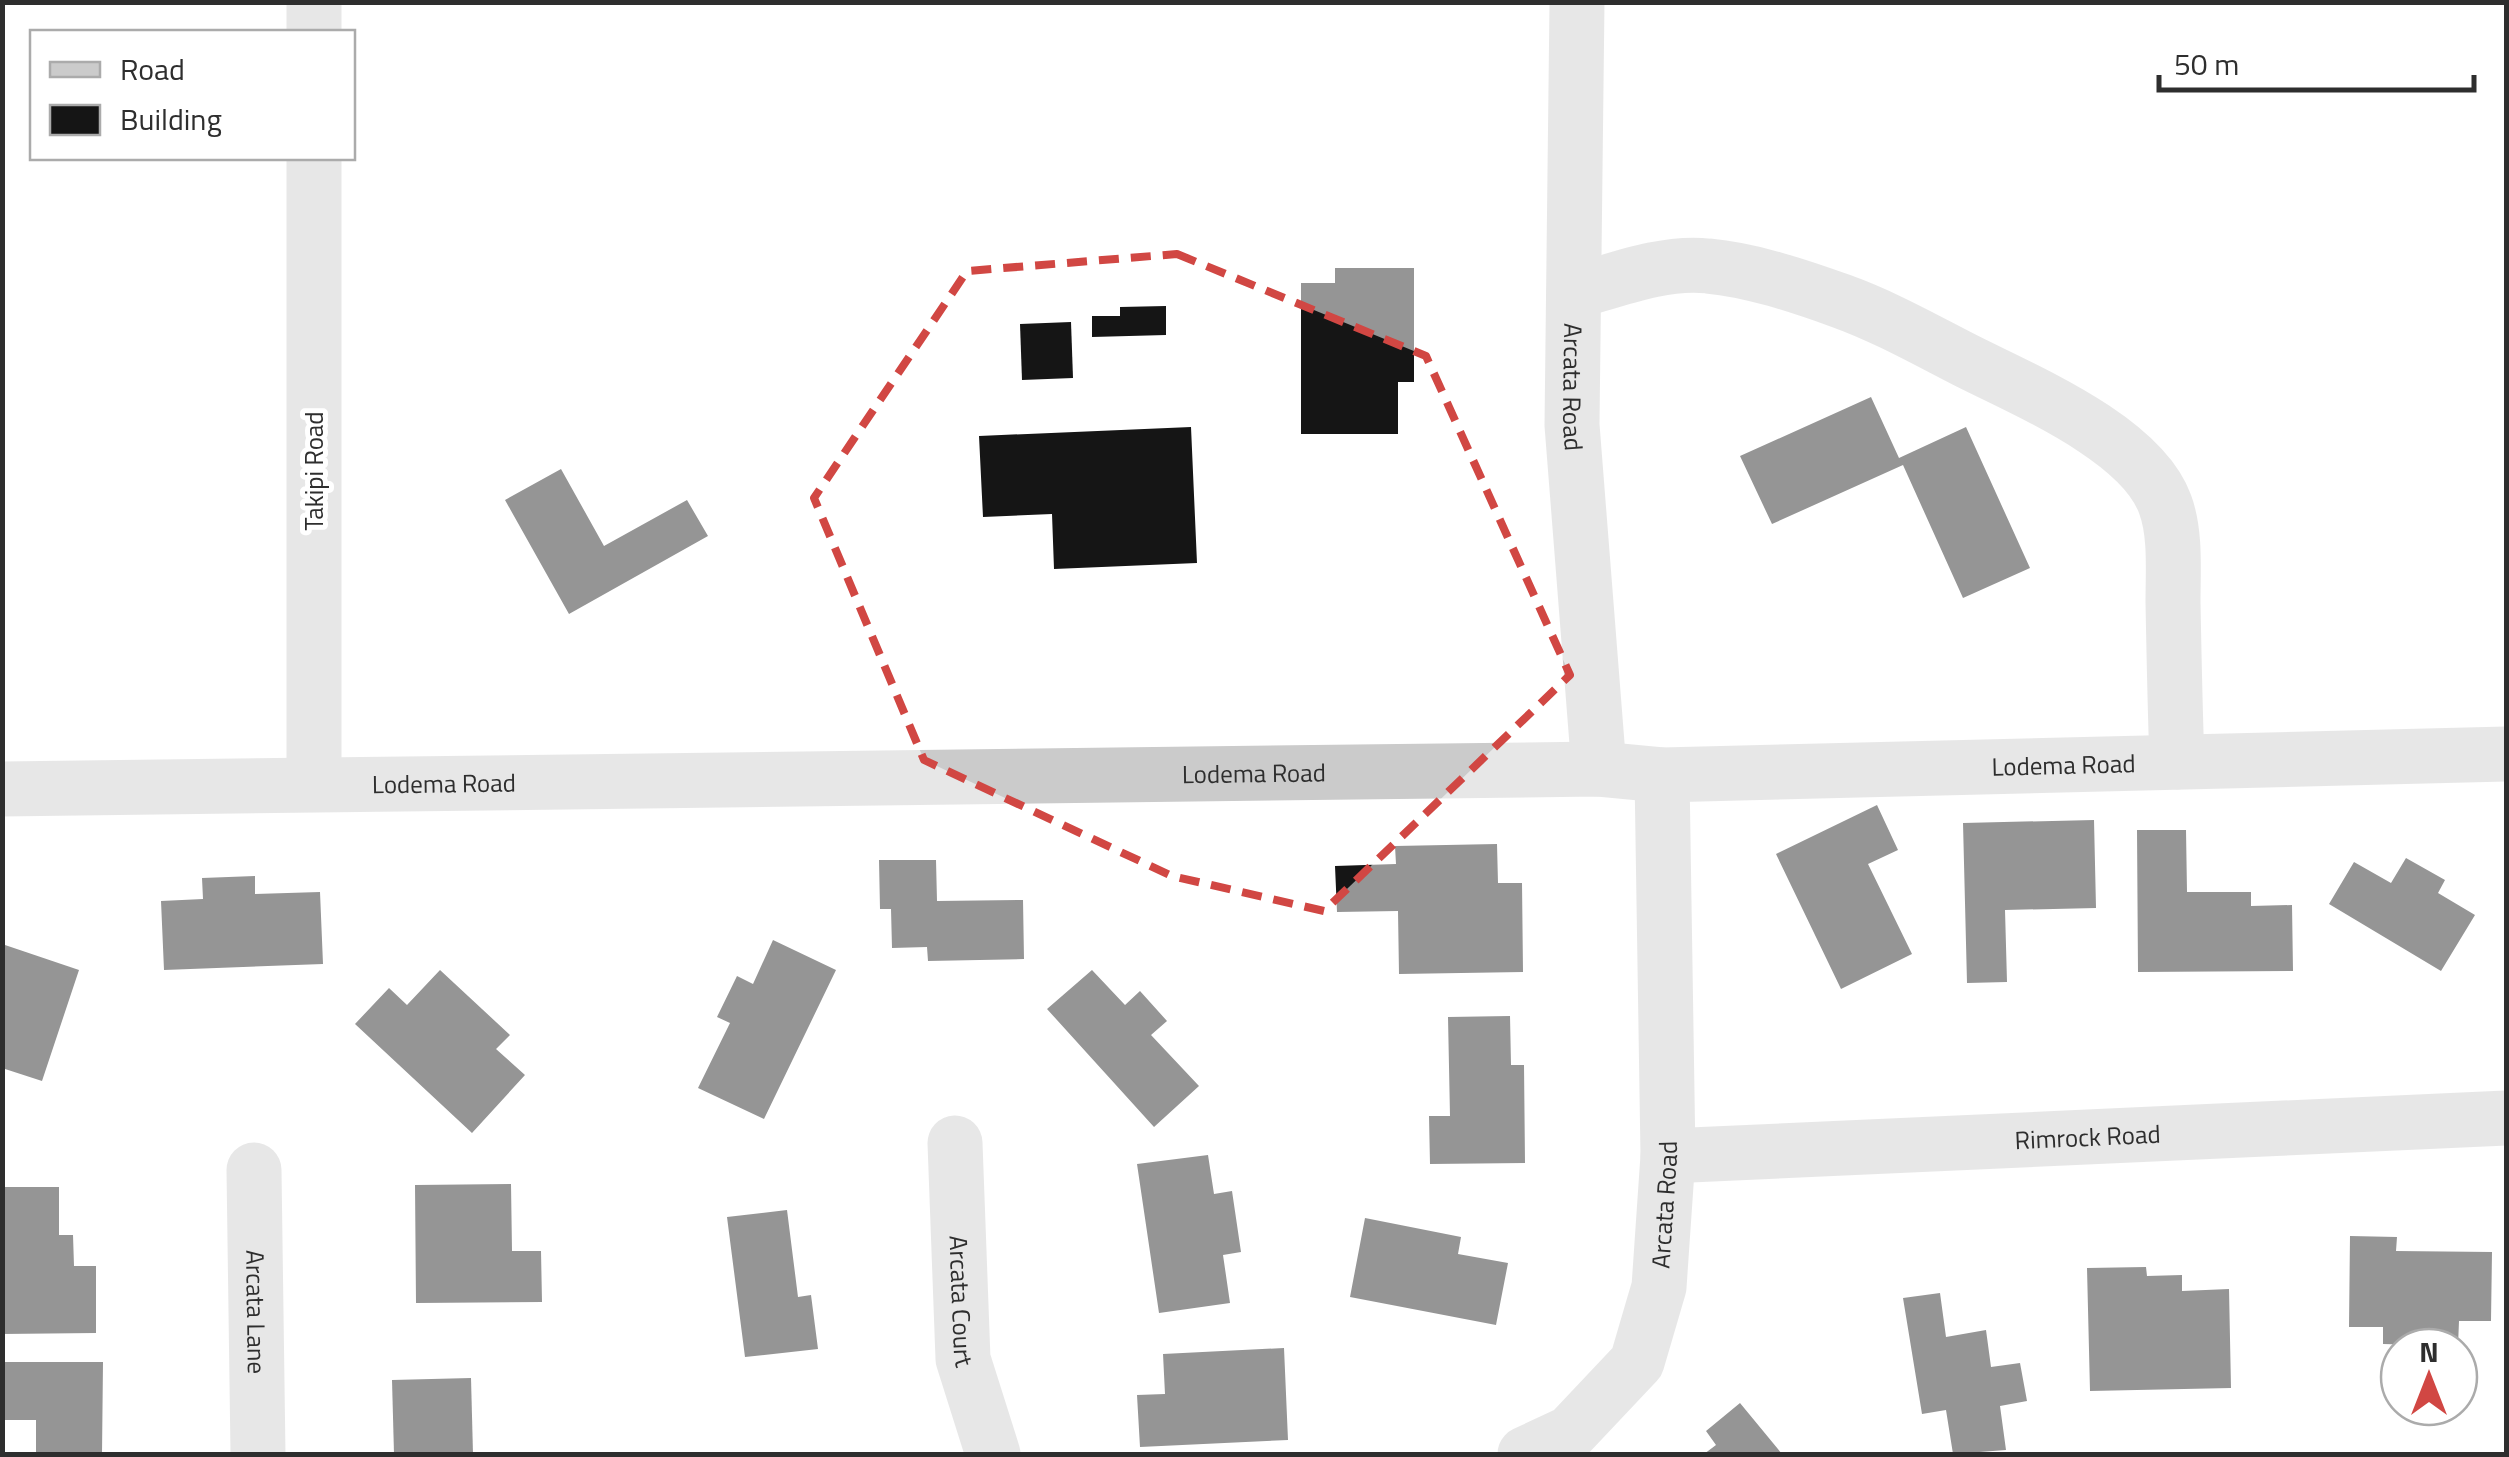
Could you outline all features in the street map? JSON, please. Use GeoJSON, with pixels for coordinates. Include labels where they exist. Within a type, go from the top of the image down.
{"type":"FeatureCollection","features":[{"type":"Feature","properties":{"kind":"street"},"geometry":{"type":"LineString","coordinates":[[314,2],[314,30]]}},
{"type":"Feature","properties":{"kind":"street","name":"Arcata Road"},"geometry":{"type":"LineString","coordinates":[[1577,2],[1572,425],[1599,769]]}},
{"type":"Feature","properties":{"kind":"street","name":"Takipi Road"},"geometry":{"type":"LineString","coordinates":[[314,160],[314,784]]}},
{"type":"Feature","properties":{"kind":"street"},"geometry":{"type":"LineString","coordinates":[[1574,292],[1637,274],[1687,266],[1735,270],[1796,287],[1843,302],[1930,342],[2082,420],[2129,456],[2152,480],[2166,504],[2172,544],[2177,762]]}},
{"type":"Feature","properties":{"kind":"street","name":"Lodema Road"},"geometry":{"type":"LineString","coordinates":[[2,789],[1599,769],[1662,775],[2506,754]]}},
{"type":"Feature","properties":{"kind":"street","name":"Arcata Road"},"geometry":{"type":"LineString","coordinates":[[1525,1454],[1570,1433],[1636,1362],[1658,1287],[1668,1156],[1662,775]]}},
{"type":"Feature","properties":{"kind":"street","name":"Rimrock Road"},"geometry":{"type":"LineString","coordinates":[[1668,1156],[2506,1118]]}},
{"type":"Feature","properties":{"kind":"street","name":"Arcata Court"},"geometry":{"type":"LineString","coordinates":[[954,1144],[963,1359],[993,1454]]}},
{"type":"Feature","properties":{"kind":"street","name":"Arcata Lane"},"geometry":{"type":"LineString","coordinates":[[254,1170],[258,1454]]}},
{"type":"Feature","properties":{"kind":"highlighted area"},"geometry":{"type":"Polygon","coordinates":[[[1177,254],[1426,356],[1570,675],[1324,911],[1172,876],[924,760],[814,498],[967,271],[1177,254]]]}},
{"type":"Feature","properties":{"kind":"building"},"geometry":{"type":"Polygon","coordinates":[[[1335,268],[1414,268],[1414,382],[1398,382],[1398,434],[1301,434],[1301,283],[1335,283],[1335,268]]]}},
{"type":"Feature","properties":{"kind":"building"},"geometry":{"type":"Polygon","coordinates":[[[1166,306],[1166,335],[1092,337],[1092,316],[1120,316],[1120,307],[1166,306]]]}},
{"type":"Feature","properties":{"kind":"building"},"geometry":{"type":"Polygon","coordinates":[[[1071,322],[1073,378],[1022,380],[1020,324],[1071,322]]]}},
{"type":"Feature","properties":{"kind":"building"},"geometry":{"type":"Polygon","coordinates":[[[1871,397],[1899,458],[1966,427],[2030,568],[1963,598],[1903,465],[1772,524],[1740,456],[1871,397]]]}},
{"type":"Feature","properties":{"kind":"building"},"geometry":{"type":"Polygon","coordinates":[[[1191,427],[1197,563],[1054,569],[1052,514],[983,517],[979,436],[1191,427]]]}},
{"type":"Feature","properties":{"kind":"building"},"geometry":{"type":"Polygon","coordinates":[[[561,469],[604,546],[687,500],[708,536],[569,614],[505,500],[561,469]]]}},
{"type":"Feature","properties":{"kind":"building"},"geometry":{"type":"Polygon","coordinates":[[[1877,805],[1898,850],[1868,864],[1912,954],[1841,989],[1776,854],[1877,805]]]}},
{"type":"Feature","properties":{"kind":"building"},"geometry":{"type":"Polygon","coordinates":[[[2094,820],[2096,908],[2005,910],[2007,982],[1967,983],[1963,823],[2094,820]]]}},
{"type":"Feature","properties":{"kind":"building"},"geometry":{"type":"Polygon","coordinates":[[[2137,830],[2186,830],[2187,892],[2251,892],[2251,906],[2292,905],[2293,971],[2138,972],[2137,830]]]}},
{"type":"Feature","properties":{"kind":"building"},"geometry":{"type":"Polygon","coordinates":[[[1497,844],[1498,883],[1522,883],[1523,972],[1399,974],[1398,911],[1337,912],[1335,866],[1396,864],[1395,846],[1497,844]]]}},
{"type":"Feature","properties":{"kind":"building"},"geometry":{"type":"Polygon","coordinates":[[[2406,858],[2445,880],[2438,893],[2475,915],[2441,971],[2329,904],[2354,862],[2391,883],[2406,858]]]}},
{"type":"Feature","properties":{"kind":"building"},"geometry":{"type":"Polygon","coordinates":[[[879,860],[936,860],[937,901],[1023,900],[1024,959],[928,961],[927,947],[892,948],[891,909],[880,909],[879,860]]]}},
{"type":"Feature","properties":{"kind":"building"},"geometry":{"type":"Polygon","coordinates":[[[255,876],[255,894],[320,892],[323,964],[164,970],[161,901],[203,899],[202,878],[255,876]]]}},
{"type":"Feature","properties":{"kind":"building"},"geometry":{"type":"Polygon","coordinates":[[[773,940],[836,970],[764,1119],[698,1088],[730,1023],[717,1017],[737,976],[753,984],[773,940]]]}},
{"type":"Feature","properties":{"kind":"building"},"geometry":{"type":"Polygon","coordinates":[[[5,945],[79,970],[42,1081],[2,1068],[5,945]]]}},
{"type":"Feature","properties":{"kind":"building"},"geometry":{"type":"Polygon","coordinates":[[[440,970],[510,1035],[496,1049],[525,1075],[472,1133],[355,1024],[389,988],[407,1005],[440,970]]]}},
{"type":"Feature","properties":{"kind":"building"},"geometry":{"type":"Polygon","coordinates":[[[1092,970],[1125,1005],[1140,991],[1167,1021],[1151,1035],[1199,1086],[1154,1127],[1047,1009],[1092,970]]]}},
{"type":"Feature","properties":{"kind":"building"},"geometry":{"type":"Polygon","coordinates":[[[1510,1016],[1511,1065],[1524,1065],[1525,1163],[1430,1164],[1429,1116],[1450,1116],[1448,1017],[1510,1016]]]}},
{"type":"Feature","properties":{"kind":"building"},"geometry":{"type":"Polygon","coordinates":[[[1208,1155],[1214,1194],[1232,1191],[1241,1252],[1223,1255],[1230,1303],[1159,1313],[1137,1164],[1208,1155]]]}},
{"type":"Feature","properties":{"kind":"building"},"geometry":{"type":"Polygon","coordinates":[[[511,1184],[512,1251],[541,1251],[542,1302],[416,1303],[415,1185],[511,1184]]]}},
{"type":"Feature","properties":{"kind":"building"},"geometry":{"type":"Polygon","coordinates":[[[2,1187],[59,1187],[59,1235],[73,1235],[74,1266],[96,1266],[96,1333],[2,1334],[2,1187]]]}},
{"type":"Feature","properties":{"kind":"building"},"geometry":{"type":"Polygon","coordinates":[[[787,1210],[798,1297],[811,1295],[818,1349],[745,1357],[727,1217],[787,1210]]]}},
{"type":"Feature","properties":{"kind":"building"},"geometry":{"type":"Polygon","coordinates":[[[1365,1218],[1461,1237],[1458,1254],[1508,1263],[1496,1325],[1350,1297],[1365,1218]]]}},
{"type":"Feature","properties":{"kind":"building"},"geometry":{"type":"Polygon","coordinates":[[[2350,1236],[2397,1237],[2396,1251],[2492,1252],[2491,1321],[2459,1321],[2459,1327],[2349,1327],[2350,1236]]]}},
{"type":"Feature","properties":{"kind":"building"},"geometry":{"type":"Polygon","coordinates":[[[2146,1267],[2147,1276],[2182,1275],[2182,1291],[2229,1289],[2231,1388],[2090,1391],[2087,1268],[2146,1267]]]}},
{"type":"Feature","properties":{"kind":"building"},"geometry":{"type":"Polygon","coordinates":[[[1940,1293],[1946,1337],[1986,1330],[1991,1367],[2020,1363],[2027,1401],[2000,1406],[2006,1450],[1953,1454],[1946,1410],[1922,1414],[1903,1298],[1940,1293]]]}},
{"type":"Feature","properties":{"kind":"building"},"geometry":{"type":"Polygon","coordinates":[[[1284,1348],[1288,1440],[1140,1447],[1137,1395],[1165,1394],[1163,1354],[1284,1348]]]}},
{"type":"Feature","properties":{"kind":"building"},"geometry":{"type":"Polygon","coordinates":[[[2,1362],[103,1362],[102,1454],[36,1454],[36,1420],[2,1420],[2,1362]]]}},
{"type":"Feature","properties":{"kind":"building"},"geometry":{"type":"Polygon","coordinates":[[[471,1378],[473,1454],[394,1454],[392,1380],[471,1378]]]}},
{"type":"Feature","properties":{"kind":"building"},"geometry":{"type":"Polygon","coordinates":[[[1740,1403],[1782,1454],[1704,1454],[1716,1445],[1706,1431],[1740,1403]]]}}]}
